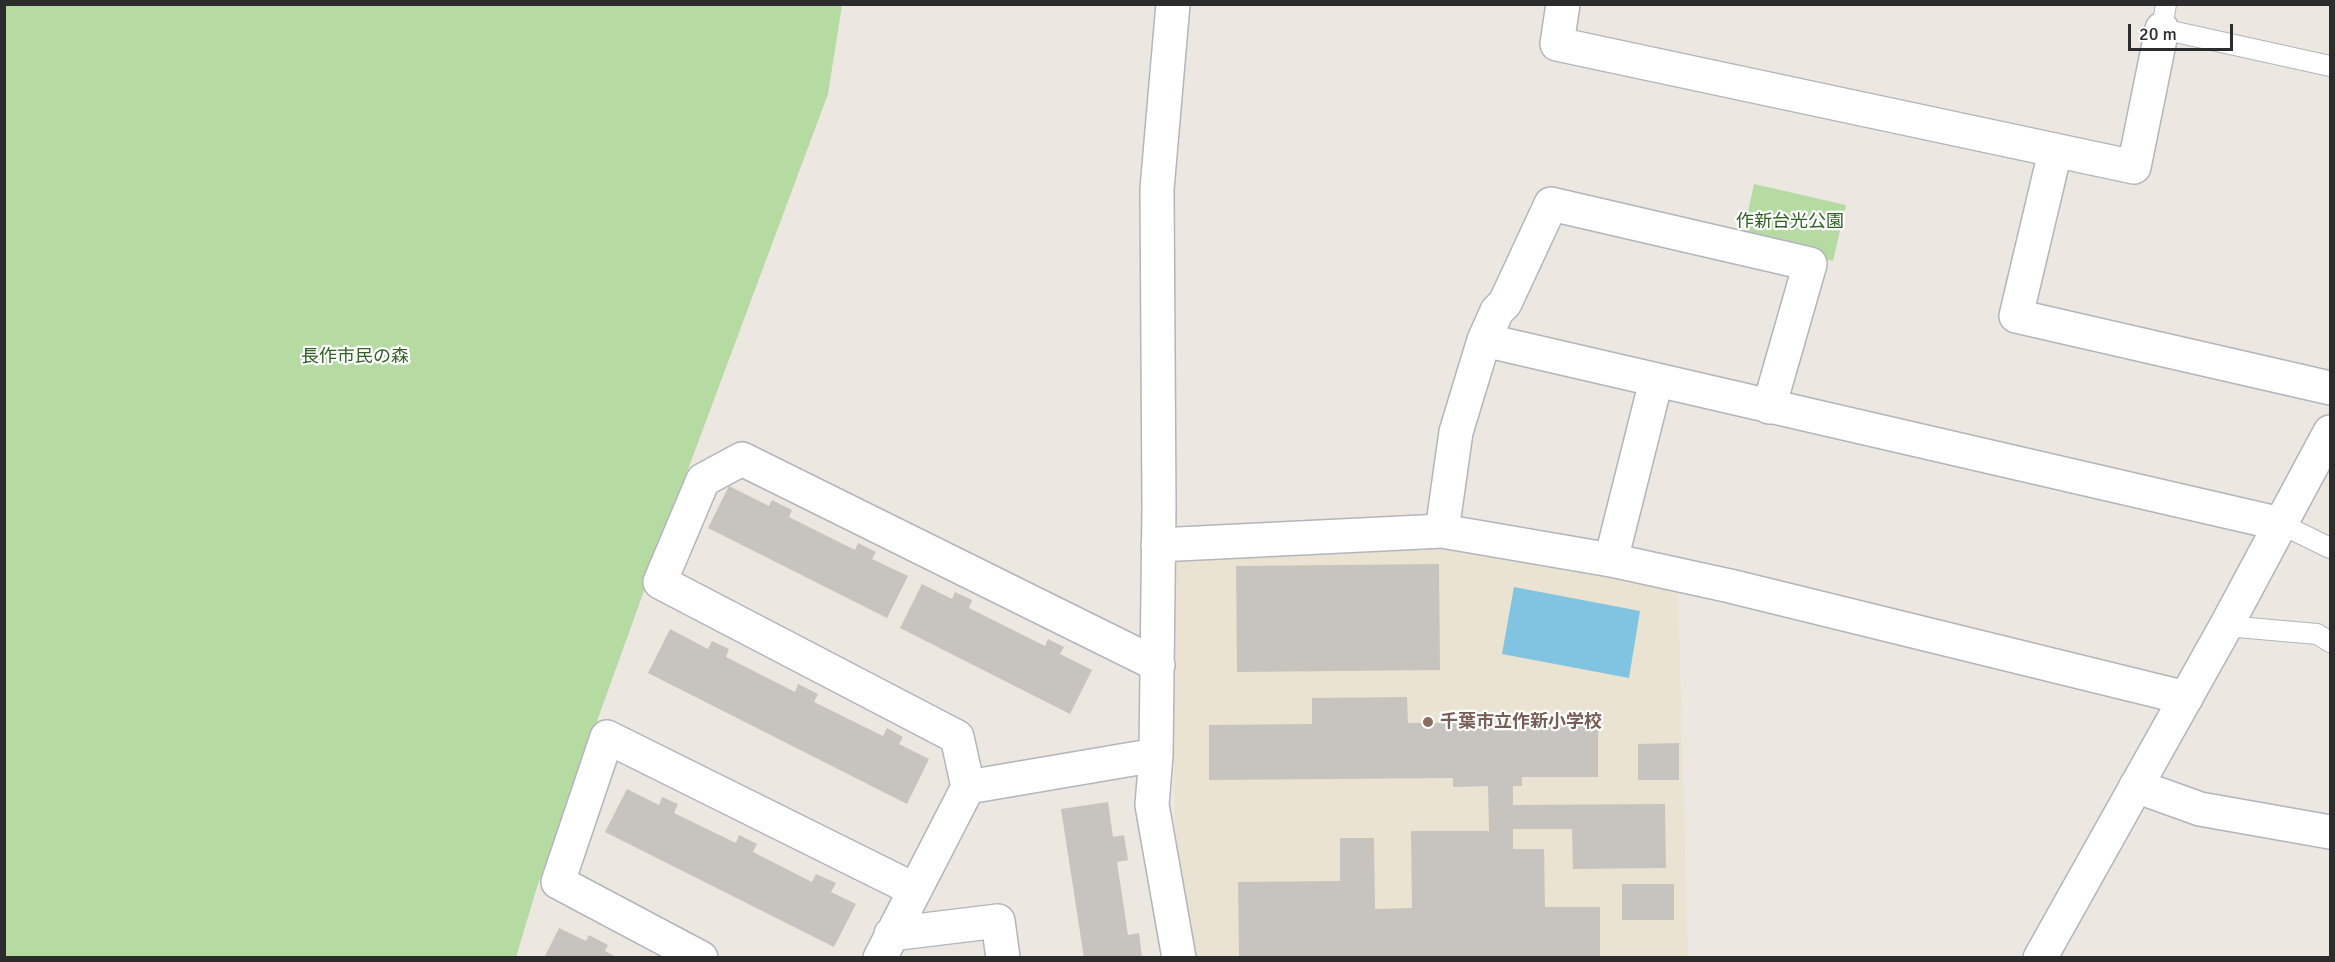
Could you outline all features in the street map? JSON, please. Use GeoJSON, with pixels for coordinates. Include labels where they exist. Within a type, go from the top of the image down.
{"type":"FeatureCollection","features":[{"type":"Feature","properties":{"kind":"street"},"geometry":{"type":"LineString","coordinates":[[1173,4],[1157,189],[1158,665],[1156,755],[1152,805],[1179,957]]}},
{"type":"Feature","properties":{"kind":"street"},"geometry":{"type":"LineString","coordinates":[[1563,4],[1557,44],[2055,152],[2134,167],[2164,17]]}},
{"type":"Feature","properties":{"kind":"street"},"geometry":{"type":"LineString","coordinates":[[2055,152],[2016,316],[2331,388]]}},
{"type":"Feature","properties":{"kind":"street"},"geometry":{"type":"LineString","coordinates":[[1442,531],[1456,432],[1484,340],[1497,311],[1505,303],[1551,204],[1810,264],[1769,407]]}},
{"type":"Feature","properties":{"kind":"street"},"geometry":{"type":"LineString","coordinates":[[1484,340],[2281,524]]}},
{"type":"Feature","properties":{"kind":"street"},"geometry":{"type":"LineString","coordinates":[[1611,560],[1656,381]]}},
{"type":"Feature","properties":{"kind":"street"},"geometry":{"type":"LineString","coordinates":[[2040,957],[2226,626],[2331,432]]}},
{"type":"Feature","properties":{"kind":"street"},"geometry":{"type":"LineString","coordinates":[[886,946],[968,787],[957,737],[660,582],[703,480],[742,459],[1158,665]]}},
{"type":"Feature","properties":{"kind":"street"},"geometry":{"type":"LineString","coordinates":[[1158,545],[1442,531],[1611,560],[1730,586],[2186,698]]}},
{"type":"Feature","properties":{"kind":"street"},"geometry":{"type":"LineString","coordinates":[[701,957],[558,882],[607,737],[915,890]]}},
{"type":"Feature","properties":{"kind":"street"},"geometry":{"type":"LineString","coordinates":[[968,787],[1156,755]]}},
{"type":"Feature","properties":{"kind":"street"},"geometry":{"type":"LineString","coordinates":[[2136,786],[2200,809],[2331,832]]}},
{"type":"Feature","properties":{"kind":"street"},"geometry":{"type":"LineString","coordinates":[[886,946],[998,921],[1004,957]]}},
{"type":"Feature","properties":{"kind":"lane"},"geometry":{"type":"LineString","coordinates":[[2164,17],[2331,66]]}},
{"type":"Feature","properties":{"kind":"lane"},"geometry":{"type":"LineString","coordinates":[[2281,524],[2331,548]]}},
{"type":"Feature","properties":{"kind":"lane"},"geometry":{"type":"LineString","coordinates":[[2226,626],[2317,634],[2331,642]]}},
{"type":"Feature","properties":{"kind":"shaded area","name":"千葉市立作新小学校"},"geometry":{"type":"Polygon","coordinates":[[[1420,545],[1678,590],[1688,957],[1196,957],[1175,854],[1172,563],[1191,550],[1420,545]]]}},
{"type":"Feature","properties":{"kind":"green space","name":"長作市民の森"},"geometry":{"type":"Polygon","coordinates":[[[5,5],[842,5],[828,94],[687,472],[537,887],[516,957],[5,958],[5,5]]]}},
{"type":"Feature","properties":{"kind":"green space","name":"作新台光公園"},"geometry":{"type":"Polygon","coordinates":[[[1754,184],[1846,205],[1833,261],[1742,240],[1754,184]]]}},
{"type":"Feature","properties":{"kind":"water"},"geometry":{"type":"Polygon","coordinates":[[[1514,587],[1640,611],[1629,678],[1502,654],[1514,587]]]}},
{"type":"Feature","properties":{"kind":"building"},"geometry":{"type":"Polygon","coordinates":[[[729,486],[769,506],[772,500],[792,510],[789,517],[855,550],[858,543],[876,552],[872,559],[908,576],[887,618],[708,528],[729,486]]]}},
{"type":"Feature","properties":{"kind":"building"},"geometry":{"type":"Polygon","coordinates":[[[1439,564],[1440,670],[1237,672],[1236,566],[1439,564]]]}},
{"type":"Feature","properties":{"kind":"building"},"geometry":{"type":"Polygon","coordinates":[[[922,584],[952,599],[955,592],[972,600],[969,608],[1045,646],[1048,639],[1064,647],[1060,654],[1092,670],[1070,714],[900,628],[922,584]]]}},
{"type":"Feature","properties":{"kind":"building"},"geometry":{"type":"Polygon","coordinates":[[[670,629],[708,649],[712,641],[729,649],[726,657],[795,692],[798,684],[818,694],[814,702],[883,736],[887,728],[903,737],[899,744],[929,759],[907,804],[648,673],[670,629]]]}},
{"type":"Feature","properties":{"kind":"building"},"geometry":{"type":"Polygon","coordinates":[[[1407,697],[1408,723],[1598,722],[1598,777],[1522,777],[1522,786],[1513,786],[1513,805],[1665,804],[1666,868],[1573,869],[1572,829],[1513,829],[1513,849],[1544,849],[1545,907],[1600,907],[1600,958],[1239,958],[1238,882],[1340,881],[1340,838],[1374,838],[1375,909],[1412,908],[1411,831],[1489,831],[1488,786],[1453,787],[1453,778],[1209,780],[1209,725],[1312,724],[1312,698],[1407,697]]]}},
{"type":"Feature","properties":{"kind":"building"},"geometry":{"type":"Polygon","coordinates":[[[1679,743],[1679,780],[1638,780],[1638,744],[1679,743]]]}},
{"type":"Feature","properties":{"kind":"building"},"geometry":{"type":"Polygon","coordinates":[[[627,789],[659,805],[662,797],[678,804],[674,813],[736,843],[739,835],[757,844],[753,852],[812,882],[816,874],[836,883],[831,892],[856,904],[834,947],[605,832],[627,789]]]}},
{"type":"Feature","properties":{"kind":"building"},"geometry":{"type":"Polygon","coordinates":[[[1108,802],[1113,837],[1124,835],[1128,860],[1117,862],[1128,935],[1139,933],[1142,957],[1084,958],[1061,809],[1108,802]]]}},
{"type":"Feature","properties":{"kind":"building"},"geometry":{"type":"Polygon","coordinates":[[[1622,884],[1674,884],[1674,920],[1622,920],[1622,884]]]}},
{"type":"Feature","properties":{"kind":"building"},"geometry":{"type":"Polygon","coordinates":[[[559,928],[586,941],[589,935],[608,945],[605,951],[618,958],[544,958],[559,928]]]}},
{"type":"Feature","properties":{"kind":"place","name":"千葉市立作新小学校"},"geometry":{"type":"Point","coordinates":[1428,722]}}]}
